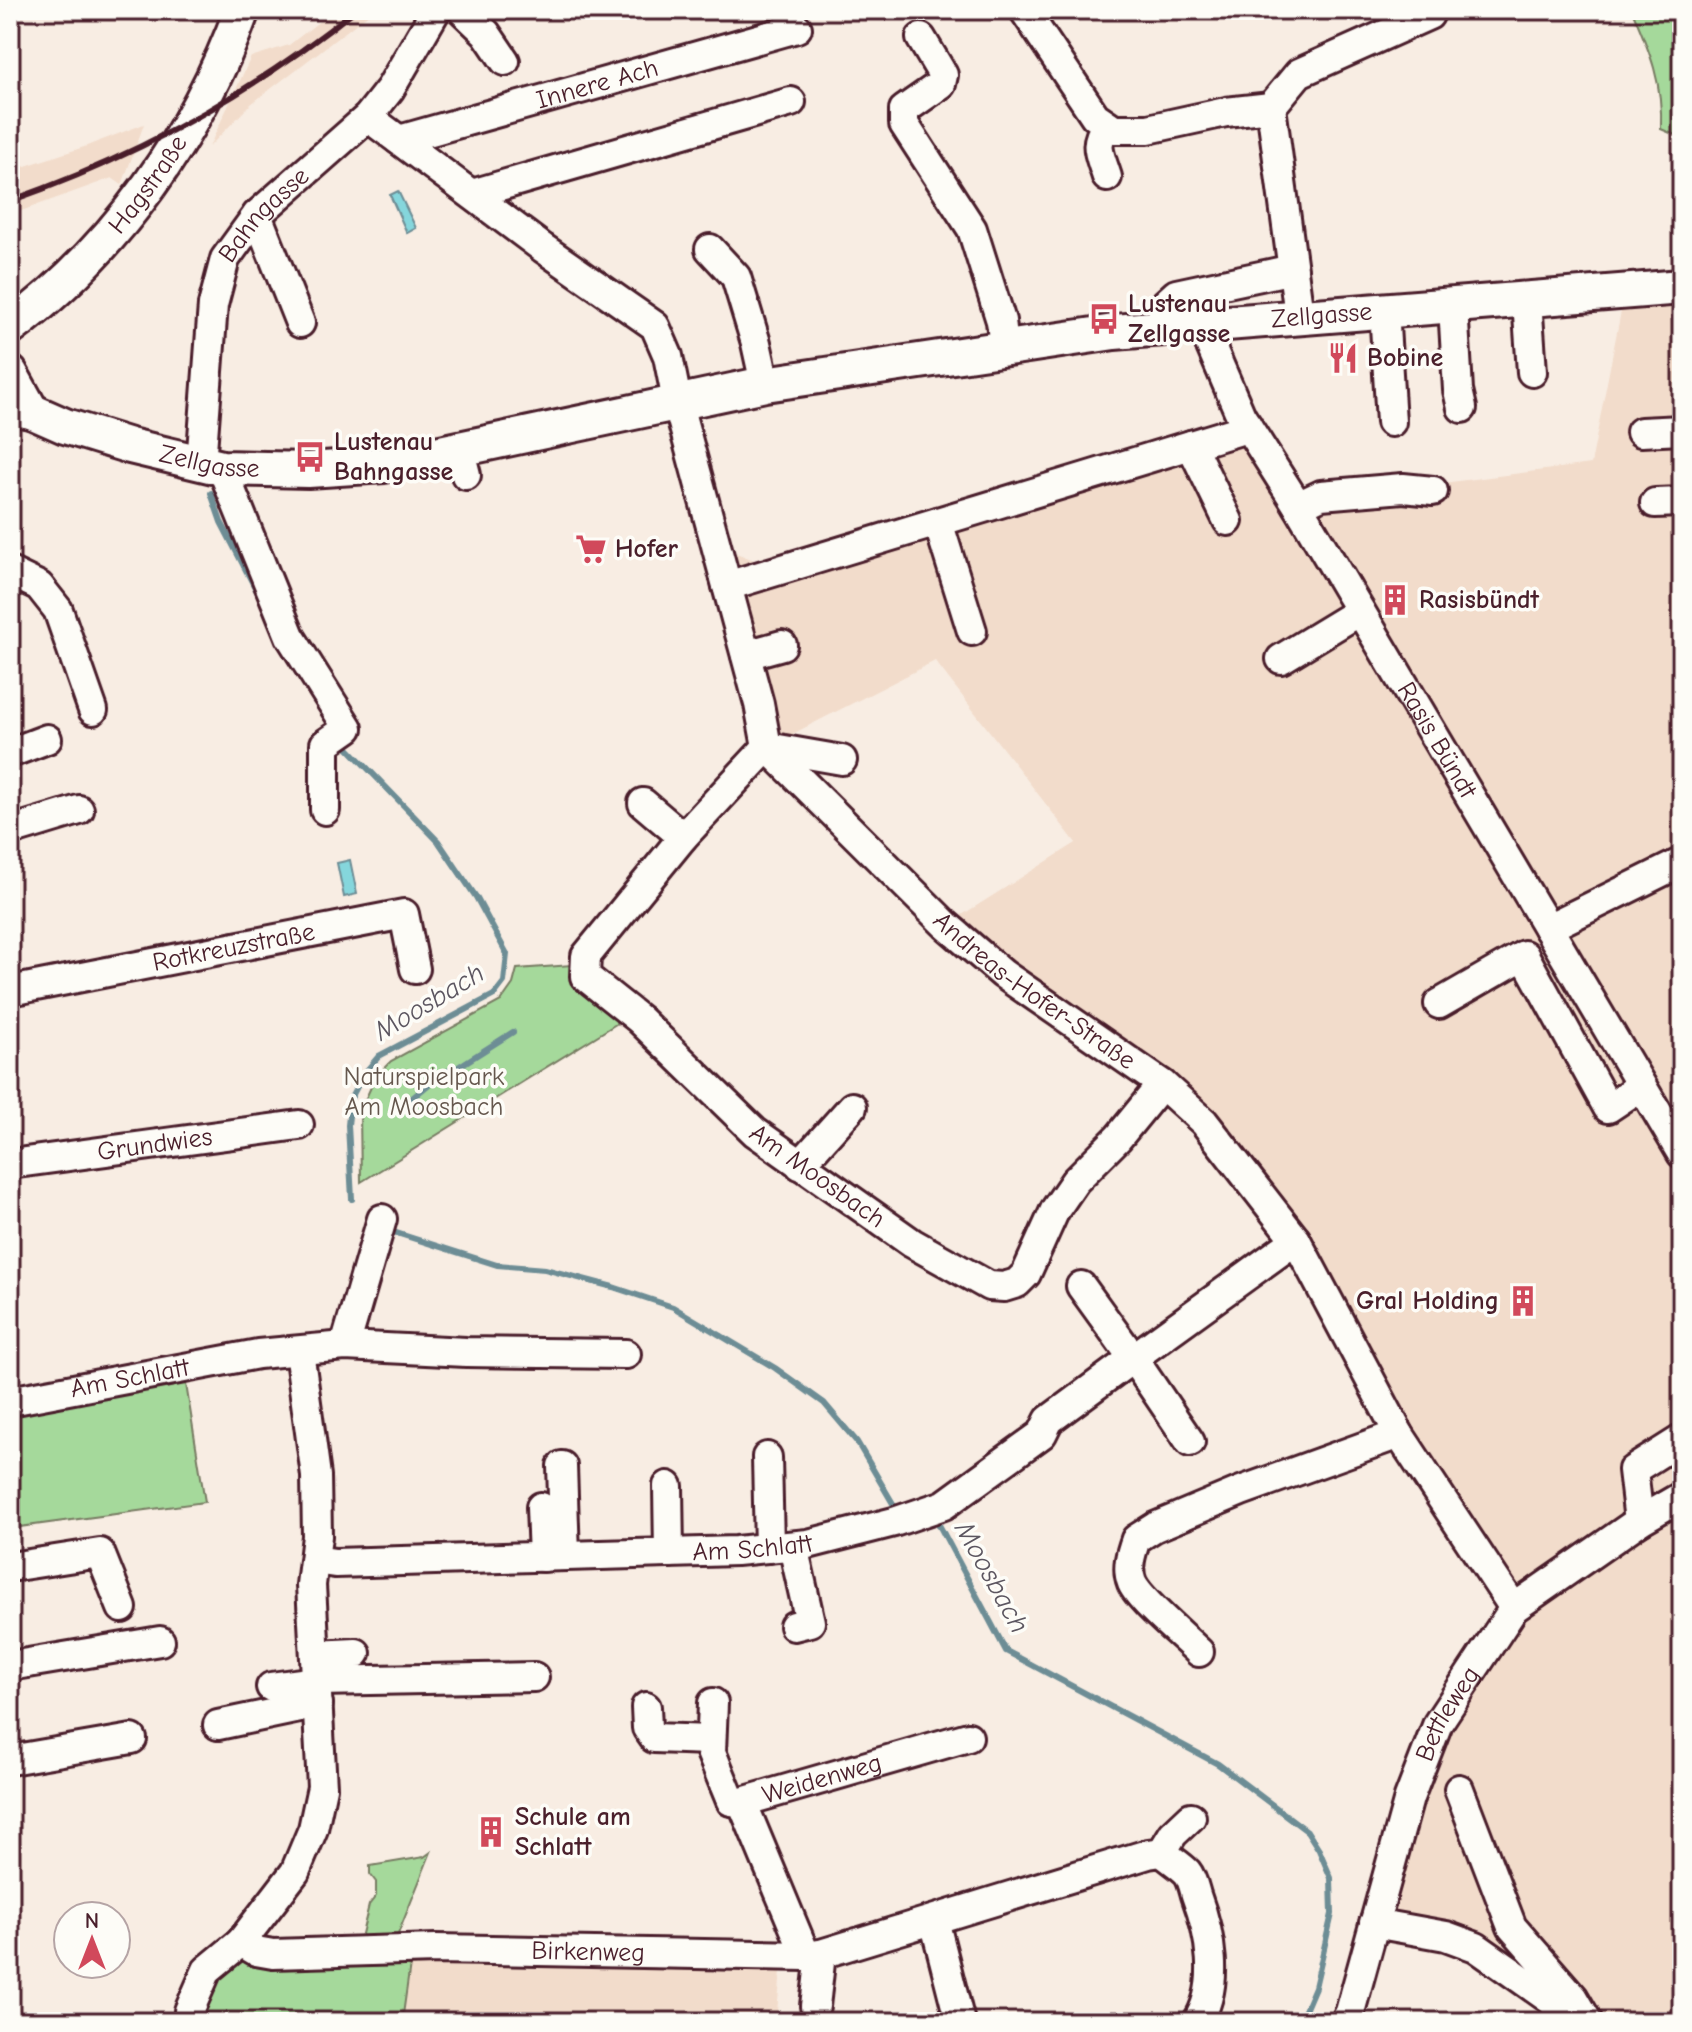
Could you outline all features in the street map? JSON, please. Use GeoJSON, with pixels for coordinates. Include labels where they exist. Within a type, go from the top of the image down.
{"type":"FeatureCollection","features":[{"type":"Feature","properties":{"kind":"main road","name":"Hagstraße"},"geometry":{"type":"LineString","coordinates":[[10,328],[83,264],[150,185],[204,97],[242,10]]}},
{"type":"Feature","properties":{"kind":"main road","name":"Zellgasse"},"geometry":{"type":"LineString","coordinates":[[10,373],[20,409],[65,426],[212,466],[308,470],[463,463],[677,401],[765,384],[1004,348],[1201,323],[1682,287]]}},
{"type":"Feature","properties":{"kind":"street"},"geometry":{"type":"LineString","coordinates":[[464,10],[486,33],[505,61]]}},
{"type":"Feature","properties":{"kind":"street","name":"Bahngasse"},"geometry":{"type":"LineString","coordinates":[[212,466],[213,305],[225,259],[257,215],[368,117],[390,89],[435,12],[464,10]]}},
{"type":"Feature","properties":{"kind":"street"},"geometry":{"type":"LineString","coordinates":[[1024,10],[1095,116],[1114,129],[1148,129],[1226,112],[1271,107],[1299,73],[1429,15],[1427,10]]}},
{"type":"Feature","properties":{"kind":"street","name":"Innere Ach"},"geometry":{"type":"LineString","coordinates":[[399,140],[797,28]]}},
{"type":"Feature","properties":{"kind":"street"},"geometry":{"type":"LineString","coordinates":[[921,38],[943,75],[941,84],[904,110],[904,124],[972,229],[1001,321],[1004,348]]}},
{"type":"Feature","properties":{"kind":"street"},"geometry":{"type":"LineString","coordinates":[[472,194],[791,102]]}},
{"type":"Feature","properties":{"kind":"street"},"geometry":{"type":"LineString","coordinates":[[1271,107],[1299,315]]}},
{"type":"Feature","properties":{"kind":"street"},"geometry":{"type":"LineString","coordinates":[[368,117],[655,326],[668,356],[677,401],[679,457],[727,586],[767,747]]}},
{"type":"Feature","properties":{"kind":"street"},"geometry":{"type":"LineString","coordinates":[[1107,125],[1097,145],[1107,177]]}},
{"type":"Feature","properties":{"kind":"street"},"geometry":{"type":"LineString","coordinates":[[257,215],[300,323]]}},
{"type":"Feature","properties":{"kind":"street"},"geometry":{"type":"LineString","coordinates":[[710,249],[736,277],[765,384]]}},
{"type":"Feature","properties":{"kind":"street"},"geometry":{"type":"LineString","coordinates":[[1160,327],[1165,304],[1176,294],[1293,269]]}},
{"type":"Feature","properties":{"kind":"street"},"geometry":{"type":"LineString","coordinates":[[1527,300],[1532,372]]}},
{"type":"Feature","properties":{"kind":"street"},"geometry":{"type":"LineString","coordinates":[[1453,306],[1458,390],[1462,408]]}},
{"type":"Feature","properties":{"kind":"street"},"geometry":{"type":"LineString","coordinates":[[1384,310],[1391,422]]}},
{"type":"Feature","properties":{"kind":"street","name":"Rasis Bündt"},"geometry":{"type":"LineString","coordinates":[[1201,323],[1247,425],[1682,1154]]}},
{"type":"Feature","properties":{"kind":"street"},"geometry":{"type":"LineString","coordinates":[[727,586],[1191,445],[1247,425]]}},
{"type":"Feature","properties":{"kind":"street"},"geometry":{"type":"LineString","coordinates":[[1641,432],[1682,430]]}},
{"type":"Feature","properties":{"kind":"street"},"geometry":{"type":"LineString","coordinates":[[1191,445],[1228,521]]}},
{"type":"Feature","properties":{"kind":"street"},"geometry":{"type":"LineString","coordinates":[[212,466],[290,636],[348,728],[325,744],[325,810]]}},
{"type":"Feature","properties":{"kind":"street"},"geometry":{"type":"LineString","coordinates":[[1298,506],[1321,495],[1403,488],[1433,491]]}},
{"type":"Feature","properties":{"kind":"street"},"geometry":{"type":"LineString","coordinates":[[938,522],[972,631]]}},
{"type":"Feature","properties":{"kind":"street"},"geometry":{"type":"LineString","coordinates":[[10,572],[39,586],[58,610],[93,710]]}},
{"type":"Feature","properties":{"kind":"street"},"geometry":{"type":"LineString","coordinates":[[1281,659],[1360,611]]}},
{"type":"Feature","properties":{"kind":"street"},"geometry":{"type":"LineString","coordinates":[[746,655],[782,645]]}},
{"type":"Feature","properties":{"kind":"street"},"geometry":{"type":"LineString","coordinates":[[10,753],[47,739]]}},
{"type":"Feature","properties":{"kind":"street"},"geometry":{"type":"LineString","coordinates":[[767,747],[842,760]]}},
{"type":"Feature","properties":{"kind":"street"},"geometry":{"type":"LineString","coordinates":[[643,803],[683,837],[767,747]]}},
{"type":"Feature","properties":{"kind":"street","name":"Andreas-Hofer-Straße"},"geometry":{"type":"LineString","coordinates":[[767,747],[946,925],[1003,974],[1162,1084],[1204,1122],[1296,1240],[1399,1434],[1514,1608]]}},
{"type":"Feature","properties":{"kind":"street"},"geometry":{"type":"LineString","coordinates":[[10,831],[79,810]]}},
{"type":"Feature","properties":{"kind":"street","name":"Am Moosbach"},"geometry":{"type":"LineString","coordinates":[[683,837],[586,956],[585,976],[639,1019],[755,1132],[912,1243],[989,1286],[1004,1287],[1017,1283],[1026,1274],[1055,1210],[1075,1181],[1118,1138],[1162,1084]]}},
{"type":"Feature","properties":{"kind":"street"},"geometry":{"type":"LineString","coordinates":[[1548,928],[1682,862]]}},
{"type":"Feature","properties":{"kind":"street","name":"Rotkreuzstraße"},"geometry":{"type":"LineString","coordinates":[[10,991],[404,914],[415,969]]}},
{"type":"Feature","properties":{"kind":"street"},"geometry":{"type":"LineString","coordinates":[[1439,1004],[1524,955],[1608,1108],[1641,1086]]}},
{"type":"Feature","properties":{"kind":"street"},"geometry":{"type":"LineString","coordinates":[[800,1165],[852,1107]]}},
{"type":"Feature","properties":{"kind":"street","name":"Grundwies"},"geometry":{"type":"LineString","coordinates":[[10,1164],[299,1125]]}},
{"type":"Feature","properties":{"kind":"street"},"geometry":{"type":"LineString","coordinates":[[345,1346],[382,1219]]}},
{"type":"Feature","properties":{"kind":"street"},"geometry":{"type":"LineString","coordinates":[[1133,1358],[1296,1240]]}},
{"type":"Feature","properties":{"kind":"street"},"geometry":{"type":"LineString","coordinates":[[1081,1286],[1190,1442]]}},
{"type":"Feature","properties":{"kind":"street","name":"Am Schlatt"},"geometry":{"type":"LineString","coordinates":[[10,1401],[258,1354],[345,1346],[466,1352],[626,1354]]}},
{"type":"Feature","properties":{"kind":"street"},"geometry":{"type":"LineString","coordinates":[[190,2022],[189,2011],[207,1970],[241,1942],[295,1872],[313,1829],[322,1787],[311,1585],[317,1536],[316,1476],[299,1351]]}},
{"type":"Feature","properties":{"kind":"street","name":"Am Schlatt"},"geometry":{"type":"LineString","coordinates":[[315,1560],[335,1563],[554,1557],[808,1544],[894,1522],[944,1505],[1042,1434],[1049,1420],[1133,1358]]}},
{"type":"Feature","properties":{"kind":"street"},"geometry":{"type":"LineString","coordinates":[[1199,1652],[1132,1583],[1129,1561],[1136,1539],[1155,1527],[1241,1491],[1399,1434]]}},
{"type":"Feature","properties":{"kind":"street"},"geometry":{"type":"LineString","coordinates":[[1639,1521],[1633,1470],[1682,1439]]}},
{"type":"Feature","properties":{"kind":"street"},"geometry":{"type":"LineString","coordinates":[[767,1457],[781,1547],[810,1622],[794,1626]]}},
{"type":"Feature","properties":{"kind":"street"},"geometry":{"type":"LineString","coordinates":[[554,1557],[562,1466]]}},
{"type":"Feature","properties":{"kind":"street"},"geometry":{"type":"LineString","coordinates":[[668,1486],[669,1553]]}},
{"type":"Feature","properties":{"kind":"street","name":"Bettleweg"},"geometry":{"type":"LineString","coordinates":[[1345,2022],[1409,1798],[1438,1723],[1514,1608],[1639,1521],[1682,1496]]}},
{"type":"Feature","properties":{"kind":"street"},"geometry":{"type":"LineString","coordinates":[[541,1507],[554,1557]]}},
{"type":"Feature","properties":{"kind":"street"},"geometry":{"type":"LineString","coordinates":[[10,1567],[100,1553],[122,1608]]}},
{"type":"Feature","properties":{"kind":"street"},"geometry":{"type":"LineString","coordinates":[[10,1666],[160,1641]]}},
{"type":"Feature","properties":{"kind":"street"},"geometry":{"type":"LineString","coordinates":[[218,1725],[317,1680],[356,1653]]}},
{"type":"Feature","properties":{"kind":"street"},"geometry":{"type":"LineString","coordinates":[[271,1687],[317,1680],[534,1677]]}},
{"type":"Feature","properties":{"kind":"street"},"geometry":{"type":"LineString","coordinates":[[713,1703],[711,1752],[731,1801],[742,1802]]}},
{"type":"Feature","properties":{"kind":"street"},"geometry":{"type":"LineString","coordinates":[[646,1707],[647,1728],[654,1738],[710,1740]]}},
{"type":"Feature","properties":{"kind":"street","name":"Weidenweg"},"geometry":{"type":"LineString","coordinates":[[814,1955],[742,1802],[968,1737]]}},
{"type":"Feature","properties":{"kind":"street"},"geometry":{"type":"LineString","coordinates":[[10,1760],[132,1739]]}},
{"type":"Feature","properties":{"kind":"street"},"geometry":{"type":"LineString","coordinates":[[1459,1789],[1512,1927],[1574,1998],[1588,2022]]}},
{"type":"Feature","properties":{"kind":"street"},"geometry":{"type":"LineString","coordinates":[[1191,1817],[1173,1834],[1162,1852],[1188,1873],[1201,1907],[1210,1947],[1210,1981],[1202,2015],[1197,2022]]}},
{"type":"Feature","properties":{"kind":"street","name":"Birkenweg"},"geometry":{"type":"LineString","coordinates":[[241,1942],[256,1951],[273,1954],[436,1949],[814,1955],[1162,1852]]}},
{"type":"Feature","properties":{"kind":"street"},"geometry":{"type":"LineString","coordinates":[[934,1920],[960,2022]]}},
{"type":"Feature","properties":{"kind":"street"},"geometry":{"type":"LineString","coordinates":[[1374,1923],[1446,1936],[1476,1947],[1554,2002],[1561,2022]]}},
{"type":"Feature","properties":{"kind":"street"},"geometry":{"type":"LineString","coordinates":[[814,1955],[815,2006]]}},
{"type":"Feature","properties":{"kind":"shaded area"},"geometry":{"type":"Polygon","coordinates":[[[334,10],[374,10],[251,104],[209,147],[251,57],[289,45],[334,10]]]}},
{"type":"Feature","properties":{"kind":"shaded area"},"geometry":{"type":"Polygon","coordinates":[[[144,124],[122,185],[112,178],[10,215],[10,171],[144,124]]]}},
{"type":"Feature","properties":{"kind":"shaded area"},"geometry":{"type":"Polygon","coordinates":[[[1682,287],[1682,2022],[1562,2022],[1476,1947],[1374,1923],[1409,1799],[1514,1608],[1296,1240],[1204,1122],[946,925],[1076,843],[935,661],[767,747],[716,545],[769,566],[1241,416],[1298,506],[1403,488],[1591,464],[1625,291],[1682,287]]]}},
{"type":"Feature","properties":{"kind":"shaded area"},"geometry":{"type":"Polygon","coordinates":[[[411,1957],[782,1961],[776,2022],[402,2022],[411,1957]]]}},
{"type":"Feature","properties":{"kind":"green space"},"geometry":{"type":"Polygon","coordinates":[[[1632,10],[1682,10],[1682,138],[1661,129],[1660,97],[1654,68],[1632,10]]]}},
{"type":"Feature","properties":{"kind":"green space","name":"Naturspielpark Am Moosbach"},"geometry":{"type":"Polygon","coordinates":[[[586,964],[617,1016],[616,1024],[361,1182],[360,1111],[376,1076],[391,1061],[501,1001],[513,984],[517,969],[586,964]]]}},
{"type":"Feature","properties":{"kind":"green space"},"geometry":{"type":"Polygon","coordinates":[[[185,1378],[205,1502],[19,1527],[18,1517],[10,1518],[10,1419],[14,1414],[185,1378]]]}},
{"type":"Feature","properties":{"kind":"green space"},"geometry":{"type":"Polygon","coordinates":[[[431,1852],[394,1944],[361,1938],[369,1905],[376,1896],[376,1882],[370,1874],[370,1866],[424,1857],[431,1852]]]}},
{"type":"Feature","properties":{"kind":"green space"},"geometry":{"type":"Polygon","coordinates":[[[411,1957],[402,2022],[200,2022],[211,1988],[235,1962],[411,1957]]]}},
{"type":"Feature","properties":{"kind":"water"},"geometry":{"type":"Polygon","coordinates":[[[398,191],[416,228],[407,233],[390,195],[398,191]]]}},
{"type":"Feature","properties":{"kind":"water"},"geometry":{"type":"Polygon","coordinates":[[[350,860],[357,894],[344,897],[337,863],[350,860]]]}},
{"type":"Feature","properties":{"kind":"waterway","name":"Moosbach"},"geometry":{"type":"LineString","coordinates":[[211,493],[221,522],[261,599]]}},
{"type":"Feature","properties":{"kind":"waterway","name":"Moosbach"},"geometry":{"type":"LineString","coordinates":[[347,747],[438,841],[476,897],[507,954],[504,982],[494,995],[379,1056],[363,1075],[351,1098],[348,1125],[352,1199]]}},
{"type":"Feature","properties":{"kind":"waterway"},"geometry":{"type":"LineString","coordinates":[[411,1099],[444,1072],[455,1069],[513,1032]]}},
{"type":"Feature","properties":{"kind":"waterway","name":"Moosbach"},"geometry":{"type":"LineString","coordinates":[[387,1230],[497,1265],[545,1269],[673,1307],[775,1368],[824,1403],[857,1442],[895,1507],[900,1509]]}},
{"type":"Feature","properties":{"kind":"waterway","name":"Moosbach"},"geometry":{"type":"LineString","coordinates":[[929,1520],[938,1523],[1006,1651],[1218,1764],[1307,1831],[1331,1878],[1332,1914],[1315,1987],[1300,2022]]}},
{"type":"Feature","properties":{"kind":"railway"},"geometry":{"type":"LineString","coordinates":[[10,201],[102,164],[191,120],[275,69],[355,10]]}},
{"type":"Feature","properties":{"kind":"place","name":"Lustenau Zellgasse"},"geometry":{"type":"Point","coordinates":[1104,319]}},
{"type":"Feature","properties":{"kind":"place","name":"Bobine"},"geometry":{"type":"Point","coordinates":[1343,358]}},
{"type":"Feature","properties":{"kind":"place","name":"Lustenau Bahngasse"},"geometry":{"type":"Point","coordinates":[310,457]}},
{"type":"Feature","properties":{"kind":"place","name":"Hofer"},"geometry":{"type":"Point","coordinates":[591,549]}},
{"type":"Feature","properties":{"kind":"place","name":"Rasisbündt"},"geometry":{"type":"Point","coordinates":[1395,600]}},
{"type":"Feature","properties":{"kind":"place","name":"Gral Holding"},"geometry":{"type":"Point","coordinates":[1523,1301]}},
{"type":"Feature","properties":{"kind":"place","name":"Schule am Schlatt"},"geometry":{"type":"Point","coordinates":[491,1832]}}]}
